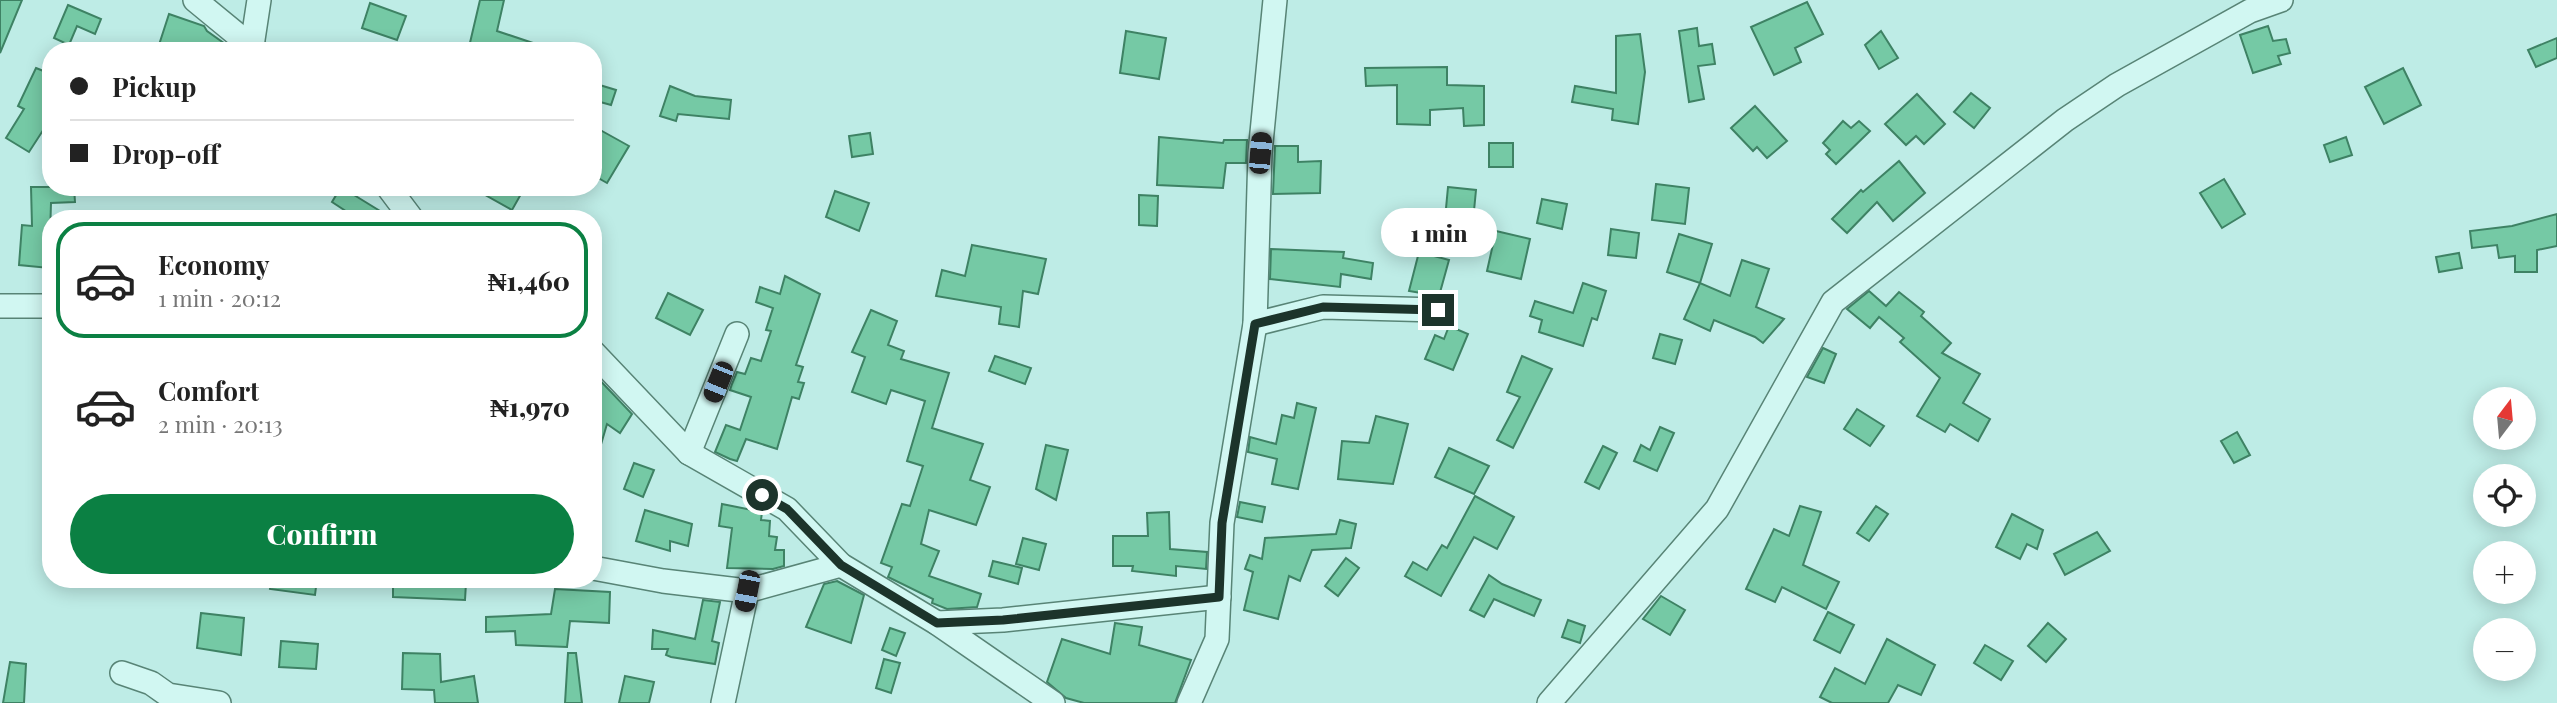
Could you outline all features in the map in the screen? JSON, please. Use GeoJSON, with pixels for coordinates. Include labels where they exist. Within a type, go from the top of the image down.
{"type":"FeatureCollection","features":[{"type":"Feature","properties":{"kind":"street"},"geometry":{"type":"LineString","coordinates":[[195,0],[247,42]]}},
{"type":"Feature","properties":{"kind":"street"},"geometry":{"type":"LineString","coordinates":[[255,42],[259,0]]}},
{"type":"Feature","properties":{"kind":"street"},"geometry":{"type":"LineString","coordinates":[[1189,703],[1217,639],[1222,523],[1255,324],[1260,153],[1275,0]]}},
{"type":"Feature","properties":{"kind":"street"},"geometry":{"type":"LineString","coordinates":[[1549,703],[1717,509],[1833,302],[2065,120],[2107,92],[2250,11],[2281,0]]}},
{"type":"Feature","properties":{"kind":"street"},"geometry":{"type":"LineString","coordinates":[[0,306],[42,306]]}},
{"type":"Feature","properties":{"kind":"street"},"geometry":{"type":"LineString","coordinates":[[1255,324],[1323,307],[1438,310]]}},
{"type":"Feature","properties":{"kind":"street"},"geometry":{"type":"LineString","coordinates":[[690,453],[737,334]]}},
{"type":"Feature","properties":{"kind":"street"},"geometry":{"type":"LineString","coordinates":[[602,361],[690,453],[787,509],[841,565],[937,623],[1053,703]]}},
{"type":"Feature","properties":{"kind":"street"},"geometry":{"type":"LineString","coordinates":[[602,570],[663,581],[747,591],[841,565]]}},
{"type":"Feature","properties":{"kind":"street"},"geometry":{"type":"LineString","coordinates":[[723,703],[747,591]]}},
{"type":"Feature","properties":{"kind":"street"},"geometry":{"type":"LineString","coordinates":[[937,623],[1003,620],[1219,597]]}},
{"type":"Feature","properties":{"kind":"street"},"geometry":{"type":"LineString","coordinates":[[122,673],[151,683],[165,699],[219,703]]}},
{"type":"Feature","properties":{"kind":"building"},"geometry":{"type":"Polygon","coordinates":[[[0,0],[22,0],[0,53],[0,0]]]}},
{"type":"Feature","properties":{"kind":"building"},"geometry":{"type":"Polygon","coordinates":[[[480,0],[504,0],[497,31],[530,42],[470,42],[480,0]]]}},
{"type":"Feature","properties":{"kind":"building"},"geometry":{"type":"Polygon","coordinates":[[[1807,2],[1823,34],[1795,48],[1801,62],[1774,75],[1751,27],[1807,2]]]}},
{"type":"Feature","properties":{"kind":"building"},"geometry":{"type":"Polygon","coordinates":[[[370,3],[406,16],[397,40],[362,28],[370,3]]]}},
{"type":"Feature","properties":{"kind":"building"},"geometry":{"type":"Polygon","coordinates":[[[68,5],[101,19],[95,34],[77,26],[70,42],[54,38],[68,5]]]}},
{"type":"Feature","properties":{"kind":"building"},"geometry":{"type":"Polygon","coordinates":[[[169,14],[204,26],[222,42],[160,42],[169,14]]]}},
{"type":"Feature","properties":{"kind":"building"},"geometry":{"type":"Polygon","coordinates":[[[2268,26],[2273,41],[2286,39],[2290,53],[2278,56],[2281,64],[2253,73],[2240,35],[2268,26]]]}},
{"type":"Feature","properties":{"kind":"building"},"geometry":{"type":"Polygon","coordinates":[[[1697,28],[1699,46],[1712,44],[1715,64],[1698,66],[1704,99],[1689,102],[1679,31],[1697,28]]]}},
{"type":"Feature","properties":{"kind":"building"},"geometry":{"type":"Polygon","coordinates":[[[1126,31],[1166,38],[1159,79],[1120,73],[1126,31]]]}},
{"type":"Feature","properties":{"kind":"building"},"geometry":{"type":"Polygon","coordinates":[[[1881,31],[1898,58],[1879,69],[1865,45],[1881,31]]]}},
{"type":"Feature","properties":{"kind":"building"},"geometry":{"type":"Polygon","coordinates":[[[1640,34],[1645,72],[1638,124],[1612,120],[1613,109],[1572,102],[1575,86],[1616,93],[1616,36],[1640,34]]]}},
{"type":"Feature","properties":{"kind":"building"},"geometry":{"type":"Polygon","coordinates":[[[2557,38],[2557,58],[2536,67],[2528,50],[2557,38]]]}},
{"type":"Feature","properties":{"kind":"building"},"geometry":{"type":"Polygon","coordinates":[[[1447,67],[1447,85],[1484,86],[1484,125],[1464,126],[1463,108],[1430,110],[1430,125],[1397,124],[1397,85],[1366,86],[1365,68],[1447,67]]]}},
{"type":"Feature","properties":{"kind":"building"},"geometry":{"type":"Polygon","coordinates":[[[36,68],[42,70],[42,132],[29,152],[6,138],[24,109],[18,106],[36,68]]]}},
{"type":"Feature","properties":{"kind":"building"},"geometry":{"type":"Polygon","coordinates":[[[2403,68],[2421,105],[2384,124],[2365,87],[2403,68]]]}},
{"type":"Feature","properties":{"kind":"building"},"geometry":{"type":"Polygon","coordinates":[[[602,86],[616,90],[611,105],[602,102],[602,86]]]}},
{"type":"Feature","properties":{"kind":"building"},"geometry":{"type":"Polygon","coordinates":[[[670,86],[695,96],[731,100],[729,119],[678,114],[676,121],[660,116],[670,86]]]}},
{"type":"Feature","properties":{"kind":"building"},"geometry":{"type":"Polygon","coordinates":[[[1971,93],[1990,108],[1974,128],[1954,112],[1971,93]]]}},
{"type":"Feature","properties":{"kind":"building"},"geometry":{"type":"Polygon","coordinates":[[[1917,94],[1945,124],[1924,144],[1916,136],[1906,145],[1885,124],[1917,94]]]}},
{"type":"Feature","properties":{"kind":"building"},"geometry":{"type":"Polygon","coordinates":[[[1755,106],[1787,141],[1767,158],[1757,147],[1753,151],[1731,128],[1755,106]]]}},
{"type":"Feature","properties":{"kind":"building"},"geometry":{"type":"Polygon","coordinates":[[[1843,121],[1851,128],[1859,121],[1870,131],[1836,164],[1826,154],[1830,150],[1823,143],[1843,121]]]}},
{"type":"Feature","properties":{"kind":"building"},"geometry":{"type":"Polygon","coordinates":[[[602,131],[629,146],[607,183],[602,180],[602,131]]]}},
{"type":"Feature","properties":{"kind":"building"},"geometry":{"type":"Polygon","coordinates":[[[870,133],[873,154],[852,157],[849,136],[870,133]]]}},
{"type":"Feature","properties":{"kind":"building"},"geometry":{"type":"Polygon","coordinates":[[[1159,137],[1223,143],[1224,140],[1247,140],[1246,163],[1226,163],[1223,188],[1157,185],[1159,137]]]}},
{"type":"Feature","properties":{"kind":"building"},"geometry":{"type":"Polygon","coordinates":[[[2346,137],[2352,155],[2330,162],[2324,145],[2346,137]]]}},
{"type":"Feature","properties":{"kind":"building"},"geometry":{"type":"Polygon","coordinates":[[[1489,143],[1513,143],[1513,167],[1489,167],[1489,143]]]}},
{"type":"Feature","properties":{"kind":"building"},"geometry":{"type":"Polygon","coordinates":[[[1275,146],[1298,146],[1298,162],[1321,161],[1320,193],[1273,194],[1275,146]]]}},
{"type":"Feature","properties":{"kind":"building"},"geometry":{"type":"Polygon","coordinates":[[[1899,161],[1925,193],[1893,221],[1877,202],[1847,233],[1832,219],[1861,190],[1863,192],[1899,161]]]}},
{"type":"Feature","properties":{"kind":"building"},"geometry":{"type":"Polygon","coordinates":[[[2224,179],[2245,214],[2222,228],[2200,193],[2224,179]]]}},
{"type":"Feature","properties":{"kind":"building"},"geometry":{"type":"Polygon","coordinates":[[[1656,184],[1689,188],[1685,224],[1652,220],[1656,184]]]}},
{"type":"Feature","properties":{"kind":"building"},"geometry":{"type":"Polygon","coordinates":[[[31,187],[42,187],[42,196],[75,196],[75,202],[51,203],[51,210],[42,210],[42,267],[19,265],[22,225],[32,226],[31,187]]]}},
{"type":"Feature","properties":{"kind":"building"},"geometry":{"type":"Polygon","coordinates":[[[1448,187],[1476,190],[1473,221],[1445,219],[1448,187]]]}},
{"type":"Feature","properties":{"kind":"building"},"geometry":{"type":"Polygon","coordinates":[[[835,191],[869,203],[859,231],[826,217],[835,191]]]}},
{"type":"Feature","properties":{"kind":"building"},"geometry":{"type":"Polygon","coordinates":[[[1139,195],[1158,196],[1157,226],[1139,225],[1139,195]]]}},
{"type":"Feature","properties":{"kind":"building"},"geometry":{"type":"Polygon","coordinates":[[[336,196],[356,196],[378,210],[344,210],[332,202],[336,196]]]}},
{"type":"Feature","properties":{"kind":"building"},"geometry":{"type":"Polygon","coordinates":[[[487,196],[520,196],[512,210],[487,196]]]}},
{"type":"Feature","properties":{"kind":"building"},"geometry":{"type":"Polygon","coordinates":[[[1542,199],[1567,204],[1562,229],[1537,223],[1542,199]]]}},
{"type":"Feature","properties":{"kind":"building"},"geometry":{"type":"Polygon","coordinates":[[[2557,214],[2557,246],[2537,250],[2537,272],[2515,272],[2515,256],[2499,258],[2497,245],[2472,248],[2470,231],[2512,226],[2557,214]]]}},
{"type":"Feature","properties":{"kind":"building"},"geometry":{"type":"Polygon","coordinates":[[[1611,229],[1639,233],[1636,258],[1608,255],[1611,229]]]}},
{"type":"Feature","properties":{"kind":"building"},"geometry":{"type":"Polygon","coordinates":[[[1496,231],[1530,239],[1521,279],[1487,271],[1496,231]]]}},
{"type":"Feature","properties":{"kind":"building"},"geometry":{"type":"Polygon","coordinates":[[[1679,234],[1712,244],[1700,283],[1667,272],[1679,234]]]}},
{"type":"Feature","properties":{"kind":"building"},"geometry":{"type":"Polygon","coordinates":[[[972,245],[1046,259],[1038,294],[1023,291],[1019,327],[999,324],[1001,307],[936,296],[942,270],[965,276],[972,245]]]}},
{"type":"Feature","properties":{"kind":"building"},"geometry":{"type":"Polygon","coordinates":[[[1271,249],[1344,252],[1343,258],[1373,263],[1371,279],[1341,274],[1340,287],[1270,279],[1271,249]]]}},
{"type":"Feature","properties":{"kind":"building"},"geometry":{"type":"Polygon","coordinates":[[[1419,252],[1449,260],[1439,296],[1409,291],[1419,252]]]}},
{"type":"Feature","properties":{"kind":"building"},"geometry":{"type":"Polygon","coordinates":[[[2459,253],[2462,268],[2439,272],[2436,257],[2459,253]]]}},
{"type":"Feature","properties":{"kind":"building"},"geometry":{"type":"Polygon","coordinates":[[[1742,260],[1769,269],[1756,307],[1784,319],[1763,343],[1714,320],[1710,331],[1684,319],[1700,283],[1730,296],[1742,260]]]}},
{"type":"Feature","properties":{"kind":"building"},"geometry":{"type":"Polygon","coordinates":[[[785,276],[820,294],[796,365],[803,367],[798,382],[804,383],[799,399],[792,397],[777,449],[746,439],[737,461],[715,452],[726,425],[740,430],[751,397],[730,390],[737,372],[745,374],[751,358],[761,361],[771,331],[766,330],[773,308],[756,302],[760,287],[780,294],[785,276]]]}},
{"type":"Feature","properties":{"kind":"building"},"geometry":{"type":"Polygon","coordinates":[[[1583,283],[1606,291],[1597,320],[1592,318],[1583,346],[1539,332],[1542,320],[1530,316],[1535,301],[1573,313],[1583,283]]]}},
{"type":"Feature","properties":{"kind":"building"},"geometry":{"type":"Polygon","coordinates":[[[1869,291],[1886,306],[1899,292],[1924,312],[1921,316],[1951,343],[1942,353],[1980,374],[1963,403],[1990,419],[1978,441],[1950,424],[1945,432],[1917,416],[1940,378],[1900,342],[1904,338],[1879,317],[1870,328],[1847,309],[1869,291]]]}},
{"type":"Feature","properties":{"kind":"building"},"geometry":{"type":"Polygon","coordinates":[[[668,293],[703,310],[690,335],[656,318],[668,293]]]}},
{"type":"Feature","properties":{"kind":"building"},"geometry":{"type":"Polygon","coordinates":[[[871,310],[897,321],[888,345],[904,351],[901,359],[949,373],[932,428],[983,444],[970,480],[990,487],[976,525],[929,510],[921,544],[939,551],[929,576],[981,594],[977,607],[947,609],[932,603],[933,599],[888,577],[892,567],[881,563],[902,504],[910,506],[923,466],[907,461],[925,401],[891,390],[886,404],[852,392],[865,357],[852,352],[871,310]]]}},
{"type":"Feature","properties":{"kind":"building"},"geometry":{"type":"Polygon","coordinates":[[[1449,326],[1468,334],[1453,370],[1425,359],[1435,335],[1444,339],[1449,326]]]}},
{"type":"Feature","properties":{"kind":"building"},"geometry":{"type":"Polygon","coordinates":[[[1660,334],[1682,340],[1675,364],[1653,358],[1660,334]]]}},
{"type":"Feature","properties":{"kind":"building"},"geometry":{"type":"Polygon","coordinates":[[[1823,348],[1836,354],[1824,383],[1807,377],[1823,348]]]}},
{"type":"Feature","properties":{"kind":"building"},"geometry":{"type":"Polygon","coordinates":[[[995,356],[1031,368],[1025,384],[989,371],[995,356]]]}},
{"type":"Feature","properties":{"kind":"building"},"geometry":{"type":"Polygon","coordinates":[[[1522,356],[1552,369],[1513,448],[1497,440],[1520,397],[1507,392],[1522,356]]]}},
{"type":"Feature","properties":{"kind":"building"},"geometry":{"type":"Polygon","coordinates":[[[602,382],[632,414],[620,433],[607,424],[602,441],[602,382]]]}},
{"type":"Feature","properties":{"kind":"building"},"geometry":{"type":"Polygon","coordinates":[[[1297,403],[1316,408],[1298,489],[1272,484],[1277,459],[1248,452],[1250,437],[1276,444],[1282,415],[1294,418],[1297,403]]]}},
{"type":"Feature","properties":{"kind":"building"},"geometry":{"type":"Polygon","coordinates":[[[1857,409],[1884,426],[1870,446],[1844,429],[1857,409]]]}},
{"type":"Feature","properties":{"kind":"building"},"geometry":{"type":"Polygon","coordinates":[[[1376,416],[1408,424],[1393,484],[1338,479],[1342,441],[1369,443],[1376,416]]]}},
{"type":"Feature","properties":{"kind":"building"},"geometry":{"type":"Polygon","coordinates":[[[1660,427],[1674,433],[1657,471],[1634,461],[1641,445],[1650,450],[1660,427]]]}},
{"type":"Feature","properties":{"kind":"building"},"geometry":{"type":"Polygon","coordinates":[[[2237,432],[2250,455],[2234,463],[2221,441],[2237,432]]]}},
{"type":"Feature","properties":{"kind":"building"},"geometry":{"type":"Polygon","coordinates":[[[1046,445],[1068,450],[1056,500],[1036,489],[1046,445]]]}},
{"type":"Feature","properties":{"kind":"building"},"geometry":{"type":"Polygon","coordinates":[[[1603,446],[1617,453],[1599,489],[1585,482],[1603,446]]]}},
{"type":"Feature","properties":{"kind":"building"},"geometry":{"type":"Polygon","coordinates":[[[1449,448],[1489,466],[1474,494],[1435,477],[1449,448]]]}},
{"type":"Feature","properties":{"kind":"building"},"geometry":{"type":"Polygon","coordinates":[[[634,463],[654,470],[643,497],[624,489],[634,463]]]}},
{"type":"Feature","properties":{"kind":"building"},"geometry":{"type":"Polygon","coordinates":[[[1475,496],[1514,517],[1497,549],[1474,537],[1441,596],[1405,576],[1413,562],[1427,570],[1442,545],[1447,548],[1475,496]]]}},
{"type":"Feature","properties":{"kind":"building"},"geometry":{"type":"Polygon","coordinates":[[[1240,502],[1265,507],[1262,522],[1237,517],[1240,502]]]}},
{"type":"Feature","properties":{"kind":"building"},"geometry":{"type":"Polygon","coordinates":[[[722,504],[762,512],[761,520],[770,521],[769,536],[777,537],[775,550],[784,550],[784,566],[773,569],[727,568],[732,528],[719,526],[722,504]]]}},
{"type":"Feature","properties":{"kind":"building"},"geometry":{"type":"Polygon","coordinates":[[[1800,506],[1821,512],[1803,565],[1839,582],[1826,609],[1782,587],[1775,602],[1746,589],[1774,529],[1789,536],[1800,506]]]}},
{"type":"Feature","properties":{"kind":"building"},"geometry":{"type":"Polygon","coordinates":[[[1876,506],[1888,514],[1869,541],[1857,533],[1876,506]]]}},
{"type":"Feature","properties":{"kind":"building"},"geometry":{"type":"Polygon","coordinates":[[[645,510],[692,524],[688,546],[670,541],[670,551],[636,541],[645,510]]]}},
{"type":"Feature","properties":{"kind":"building"},"geometry":{"type":"Polygon","coordinates":[[[1169,512],[1170,549],[1207,552],[1206,569],[1176,566],[1176,576],[1132,571],[1133,566],[1113,566],[1113,536],[1148,536],[1147,513],[1169,512]]]}},
{"type":"Feature","properties":{"kind":"building"},"geometry":{"type":"Polygon","coordinates":[[[2012,514],[2043,530],[2037,549],[2027,544],[2020,559],[1996,547],[2012,514]]]}},
{"type":"Feature","properties":{"kind":"building"},"geometry":{"type":"Polygon","coordinates":[[[1340,520],[1356,524],[1351,548],[1312,550],[1300,581],[1289,576],[1278,619],[1244,610],[1253,572],[1245,569],[1250,555],[1262,559],[1265,538],[1336,534],[1340,520]]]}},
{"type":"Feature","properties":{"kind":"building"},"geometry":{"type":"Polygon","coordinates":[[[2097,532],[2110,551],[2065,575],[2054,554],[2097,532]]]}},
{"type":"Feature","properties":{"kind":"building"},"geometry":{"type":"Polygon","coordinates":[[[1023,538],[1046,544],[1039,570],[1016,564],[1023,538]]]}},
{"type":"Feature","properties":{"kind":"building"},"geometry":{"type":"Polygon","coordinates":[[[1346,558],[1359,568],[1338,596],[1325,586],[1346,558]]]}},
{"type":"Feature","properties":{"kind":"building"},"geometry":{"type":"Polygon","coordinates":[[[993,561],[1022,568],[1018,584],[989,576],[993,561]]]}},
{"type":"Feature","properties":{"kind":"building"},"geometry":{"type":"Polygon","coordinates":[[[1489,575],[1502,584],[1541,600],[1534,616],[1494,599],[1484,617],[1470,610],[1489,575]]]}},
{"type":"Feature","properties":{"kind":"building"},"geometry":{"type":"Polygon","coordinates":[[[837,581],[864,595],[851,643],[806,627],[824,584],[837,581]]]}},
{"type":"Feature","properties":{"kind":"building"},"geometry":{"type":"Polygon","coordinates":[[[270,588],[316,588],[315,595],[270,588]]]}},
{"type":"Feature","properties":{"kind":"building"},"geometry":{"type":"Polygon","coordinates":[[[393,588],[466,588],[465,600],[393,597],[393,588]]]}},
{"type":"Feature","properties":{"kind":"building"},"geometry":{"type":"Polygon","coordinates":[[[555,589],[610,592],[609,623],[570,621],[567,647],[516,645],[515,631],[486,632],[486,617],[551,614],[555,589]]]}},
{"type":"Feature","properties":{"kind":"building"},"geometry":{"type":"Polygon","coordinates":[[[1661,596],[1685,610],[1670,635],[1643,619],[1661,596]]]}},
{"type":"Feature","properties":{"kind":"building"},"geometry":{"type":"Polygon","coordinates":[[[703,600],[720,602],[712,641],[719,643],[715,664],[671,657],[666,655],[668,649],[652,649],[653,630],[695,639],[703,600]]]}},
{"type":"Feature","properties":{"kind":"building"},"geometry":{"type":"Polygon","coordinates":[[[1828,612],[1854,625],[1840,653],[1814,640],[1828,612]]]}},
{"type":"Feature","properties":{"kind":"building"},"geometry":{"type":"Polygon","coordinates":[[[201,613],[244,618],[241,655],[197,648],[201,613]]]}},
{"type":"Feature","properties":{"kind":"building"},"geometry":{"type":"Polygon","coordinates":[[[1568,620],[1585,626],[1580,643],[1562,637],[1568,620]]]}},
{"type":"Feature","properties":{"kind":"building"},"geometry":{"type":"Polygon","coordinates":[[[1115,623],[1142,627],[1139,645],[1191,660],[1175,703],[1084,703],[1066,698],[1047,682],[1062,639],[1110,654],[1115,623]]]}},
{"type":"Feature","properties":{"kind":"building"},"geometry":{"type":"Polygon","coordinates":[[[2048,623],[2066,639],[2046,662],[2028,646],[2048,623]]]}},
{"type":"Feature","properties":{"kind":"building"},"geometry":{"type":"Polygon","coordinates":[[[890,628],[905,633],[896,656],[882,650],[890,628]]]}},
{"type":"Feature","properties":{"kind":"building"},"geometry":{"type":"Polygon","coordinates":[[[1887,639],[1935,665],[1921,695],[1898,685],[1888,703],[1832,703],[1820,697],[1835,668],[1865,684],[1887,639]]]}},
{"type":"Feature","properties":{"kind":"building"},"geometry":{"type":"Polygon","coordinates":[[[281,641],[318,644],[316,669],[279,667],[281,641]]]}},
{"type":"Feature","properties":{"kind":"building"},"geometry":{"type":"Polygon","coordinates":[[[1985,645],[2013,661],[2001,680],[1974,663],[1985,645]]]}},
{"type":"Feature","properties":{"kind":"building"},"geometry":{"type":"Polygon","coordinates":[[[403,653],[440,654],[441,682],[474,676],[478,703],[435,703],[434,690],[402,689],[403,653]]]}},
{"type":"Feature","properties":{"kind":"building"},"geometry":{"type":"Polygon","coordinates":[[[568,653],[576,653],[582,703],[565,703],[568,653]]]}},
{"type":"Feature","properties":{"kind":"building"},"geometry":{"type":"Polygon","coordinates":[[[884,659],[900,663],[891,693],[876,688],[884,659]]]}},
{"type":"Feature","properties":{"kind":"building"},"geometry":{"type":"Polygon","coordinates":[[[10,662],[26,664],[24,703],[3,703],[10,662]]]}},
{"type":"Feature","properties":{"kind":"building"},"geometry":{"type":"Polygon","coordinates":[[[625,676],[654,682],[649,703],[619,703],[625,676]]]}},
{"type":"Feature","properties":{"kind":"route"},"geometry":{"type":"LineString","coordinates":[[762,495],[787,509],[841,565],[937,623],[1003,620],[1219,597],[1222,523],[1255,324],[1323,307],[1438,310]]}}]}
